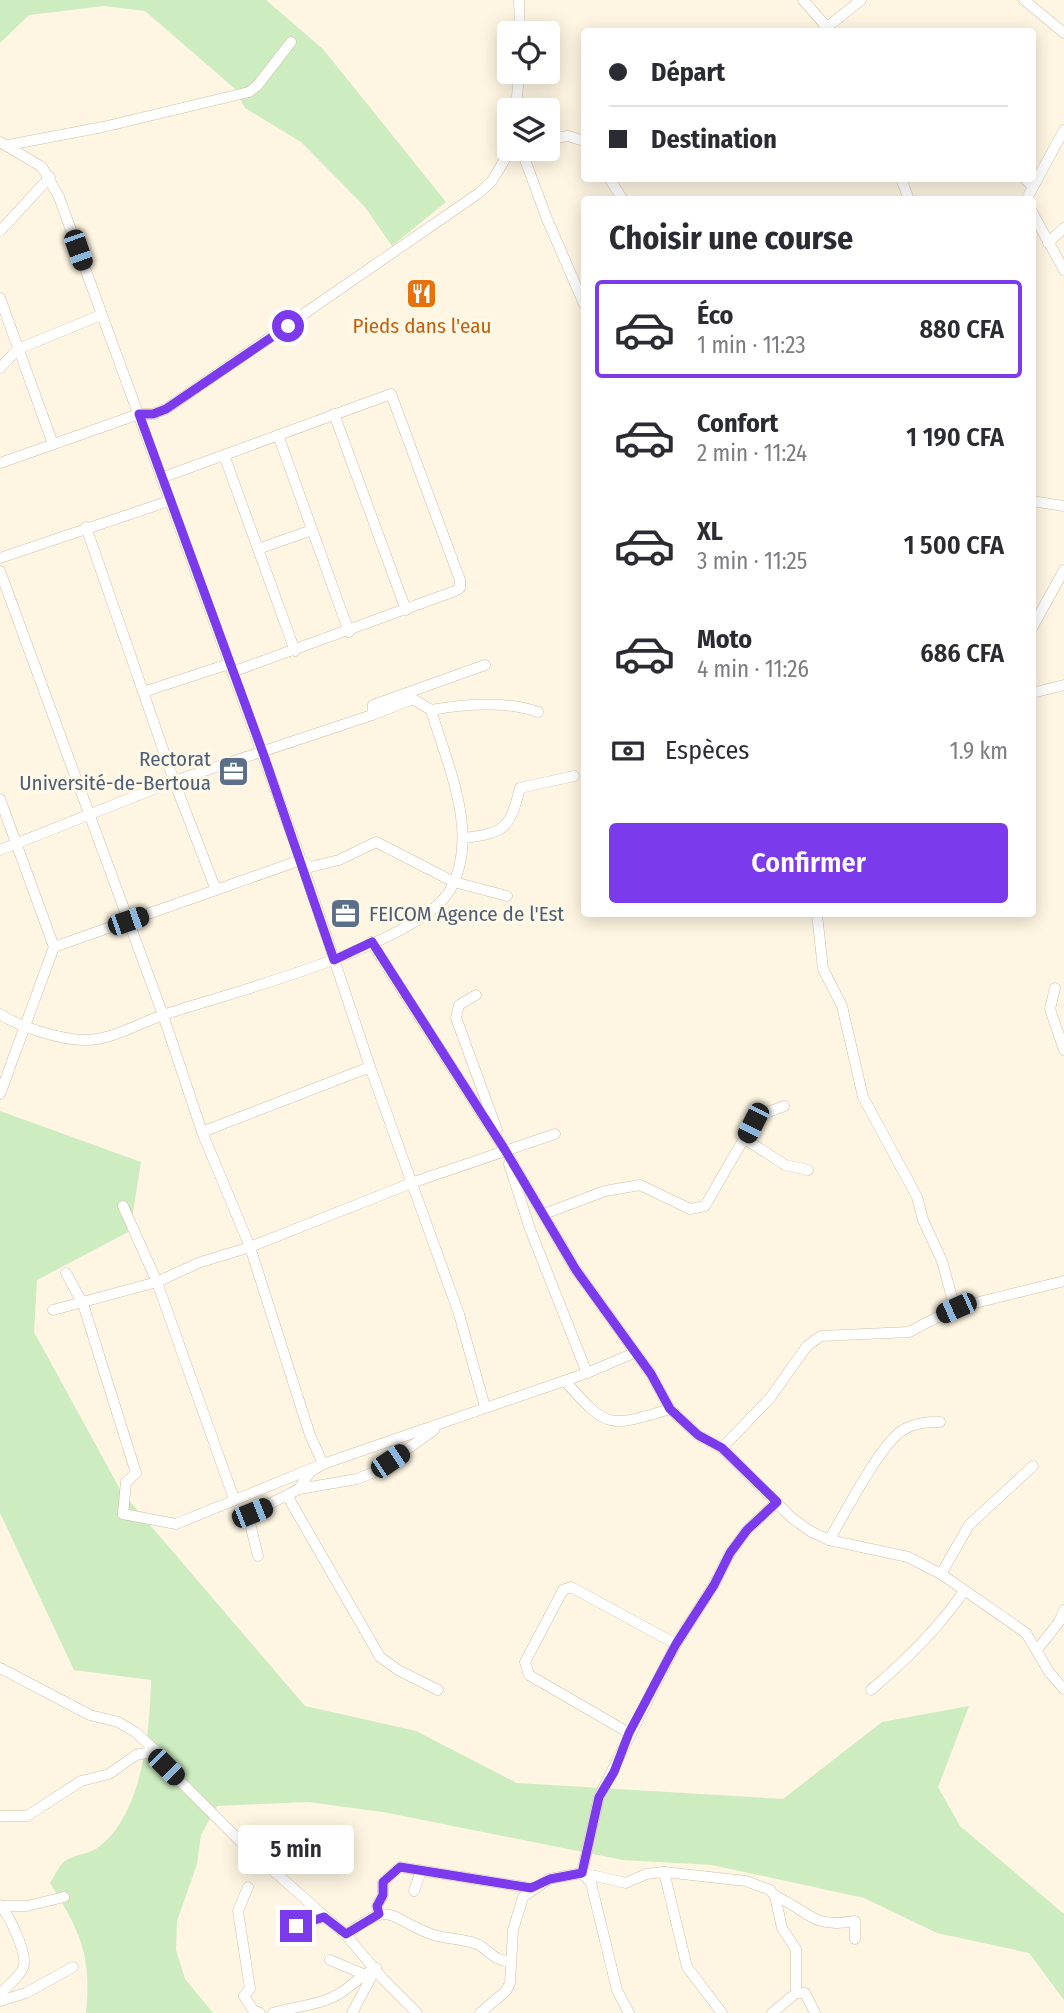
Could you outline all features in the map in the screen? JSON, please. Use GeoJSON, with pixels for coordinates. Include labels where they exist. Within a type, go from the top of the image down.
{"type":"FeatureCollection","features":[{"type":"Feature","properties":{"kind":"street"},"geometry":{"type":"LineString","coordinates":[[519,0],[520,21]]}},
{"type":"Feature","properties":{"kind":"street"},"geometry":{"type":"LineString","coordinates":[[803,0],[823,28]]}},
{"type":"Feature","properties":{"kind":"street"},"geometry":{"type":"LineString","coordinates":[[825,28],[861,0]]}},
{"type":"Feature","properties":{"kind":"street"},"geometry":{"type":"LineString","coordinates":[[1024,0],[1064,33]]}},
{"type":"Feature","properties":{"kind":"street"},"geometry":{"type":"LineString","coordinates":[[4,144],[103,127],[248,92],[257,86],[291,42]]}},
{"type":"Feature","properties":{"kind":"street"},"geometry":{"type":"LineString","coordinates":[[1036,170],[1064,130]]}},
{"type":"Feature","properties":{"kind":"street"},"geometry":{"type":"LineString","coordinates":[[560,137],[568,136],[581,140]]}},
{"type":"Feature","properties":{"kind":"street"},"geometry":{"type":"LineString","coordinates":[[4,144],[42,167],[50,177],[301,860],[370,1067],[414,1182],[459,1314],[485,1407]]}},
{"type":"Feature","properties":{"kind":"street"},"geometry":{"type":"LineString","coordinates":[[0,463],[139,414],[153,414],[166,409],[479,193],[507,161]]}},
{"type":"Feature","properties":{"kind":"street"},"geometry":{"type":"LineString","coordinates":[[520,161],[581,297]]}},
{"type":"Feature","properties":{"kind":"street"},"geometry":{"type":"LineString","coordinates":[[0,231],[50,177]]}},
{"type":"Feature","properties":{"kind":"street"},"geometry":{"type":"LineString","coordinates":[[1036,220],[1064,270]]}},
{"type":"Feature","properties":{"kind":"street"},"geometry":{"type":"LineString","coordinates":[[1048,243],[1064,228]]}},
{"type":"Feature","properties":{"kind":"street"},"geometry":{"type":"LineString","coordinates":[[0,298],[53,444]]}},
{"type":"Feature","properties":{"kind":"street"},"geometry":{"type":"LineString","coordinates":[[0,368],[18,349],[101,315]]}},
{"type":"Feature","properties":{"kind":"street"},"geometry":{"type":"LineString","coordinates":[[143,692],[295,651],[460,588],[456,568],[391,394],[161,478]]}},
{"type":"Feature","properties":{"kind":"street"},"geometry":{"type":"LineString","coordinates":[[334,414],[406,610]]}},
{"type":"Feature","properties":{"kind":"street"},"geometry":{"type":"LineString","coordinates":[[278,435],[349,632]]}},
{"type":"Feature","properties":{"kind":"street"},"geometry":{"type":"LineString","coordinates":[[224,455],[295,651]]}},
{"type":"Feature","properties":{"kind":"street"},"geometry":{"type":"LineString","coordinates":[[0,558],[169,501]]}},
{"type":"Feature","properties":{"kind":"street"},"geometry":{"type":"LineString","coordinates":[[1036,502],[1064,506]]}},
{"type":"Feature","properties":{"kind":"street"},"geometry":{"type":"LineString","coordinates":[[86,527],[174,781],[216,890]]}},
{"type":"Feature","properties":{"kind":"street"},"geometry":{"type":"LineString","coordinates":[[258,549],[312,530]]}},
{"type":"Feature","properties":{"kind":"street"},"geometry":{"type":"LineString","coordinates":[[1036,621],[1064,570]]}},
{"type":"Feature","properties":{"kind":"street"},"geometry":{"type":"LineString","coordinates":[[0,571],[163,1015],[202,1132],[250,1247],[310,1436],[323,1464]]}},
{"type":"Feature","properties":{"kind":"street"},"geometry":{"type":"LineString","coordinates":[[372,715],[373,705],[485,665]]}},
{"type":"Feature","properties":{"kind":"street"},"geometry":{"type":"LineString","coordinates":[[1036,692],[1064,685]]}},
{"type":"Feature","properties":{"kind":"street"},"geometry":{"type":"LineString","coordinates":[[0,850],[174,781],[263,753],[413,699],[431,710],[449,707],[521,706],[538,712]]}},
{"type":"Feature","properties":{"kind":"street"},"geometry":{"type":"LineString","coordinates":[[0,1014],[24,1026],[85,1040],[110,1035],[163,1015],[334,960],[419,920],[449,892],[454,882],[464,838],[457,798],[431,710]]}},
{"type":"Feature","properties":{"kind":"street"},"geometry":{"type":"LineString","coordinates":[[464,838],[495,834],[512,820],[520,788],[574,776]]}},
{"type":"Feature","properties":{"kind":"street"},"geometry":{"type":"LineString","coordinates":[[0,799],[54,947],[0,1094]]}},
{"type":"Feature","properties":{"kind":"street"},"geometry":{"type":"LineString","coordinates":[[301,860],[310,867],[339,860],[376,842],[454,882],[507,896]]}},
{"type":"Feature","properties":{"kind":"street"},"geometry":{"type":"LineString","coordinates":[[54,947],[301,860]]}},
{"type":"Feature","properties":{"kind":"street"},"geometry":{"type":"LineString","coordinates":[[817,917],[823,970],[842,1006],[863,1097],[914,1189],[923,1220],[935,1239],[956,1308]]}},
{"type":"Feature","properties":{"kind":"street"},"geometry":{"type":"LineString","coordinates":[[372,942],[505,1150],[576,1270],[651,1374],[670,1409],[682,1422],[722,1448],[801,1525],[829,1540],[891,1552],[941,1574],[1026,1633],[1064,1689]]}},
{"type":"Feature","properties":{"kind":"street"},"geometry":{"type":"LineString","coordinates":[[1055,988],[1050,1009],[1064,1051]]}},
{"type":"Feature","properties":{"kind":"street"},"geometry":{"type":"LineString","coordinates":[[476,995],[459,1005],[456,1018],[505,1150],[530,1229],[587,1373]]}},
{"type":"Feature","properties":{"kind":"street"},"geometry":{"type":"LineString","coordinates":[[202,1132],[370,1067]]}},
{"type":"Feature","properties":{"kind":"street"},"geometry":{"type":"LineString","coordinates":[[544,1214],[605,1191],[640,1185],[690,1209],[705,1206],[759,1117],[784,1106]]}},
{"type":"Feature","properties":{"kind":"street"},"geometry":{"type":"LineString","coordinates":[[53,1310],[157,1282],[198,1263],[250,1247],[414,1182],[555,1134]]}},
{"type":"Feature","properties":{"kind":"street"},"geometry":{"type":"LineString","coordinates":[[745,1139],[785,1164],[808,1170]]}},
{"type":"Feature","properties":{"kind":"street"},"geometry":{"type":"LineString","coordinates":[[123,1206],[157,1282],[234,1499]]}},
{"type":"Feature","properties":{"kind":"street"},"geometry":{"type":"LineString","coordinates":[[66,1273],[83,1304],[136,1473],[126,1482],[123,1514],[176,1524],[323,1464],[565,1381],[634,1353]]}},
{"type":"Feature","properties":{"kind":"street"},"geometry":{"type":"LineString","coordinates":[[722,1448],[770,1398],[807,1346],[821,1336],[909,1332],[956,1308],[1064,1280]]}},
{"type":"Feature","properties":{"kind":"street"},"geometry":{"type":"LineString","coordinates":[[565,1381],[585,1404],[607,1421],[620,1423],[670,1409]]}},
{"type":"Feature","properties":{"kind":"street"},"geometry":{"type":"LineString","coordinates":[[299,1489],[357,1479],[377,1471],[435,1429],[485,1407]]}},
{"type":"Feature","properties":{"kind":"street"},"geometry":{"type":"LineString","coordinates":[[649,1415],[682,1422]]}},
{"type":"Feature","properties":{"kind":"street"},"geometry":{"type":"LineString","coordinates":[[829,1540],[885,1450],[901,1431],[920,1422],[940,1422]]}},
{"type":"Feature","properties":{"kind":"street"},"geometry":{"type":"LineString","coordinates":[[258,1556],[248,1515],[288,1497],[299,1489],[310,1472],[323,1464]]}},
{"type":"Feature","properties":{"kind":"street"},"geometry":{"type":"LineString","coordinates":[[941,1574],[969,1525],[1033,1466]]}},
{"type":"Feature","properties":{"kind":"street"},"geometry":{"type":"LineString","coordinates":[[288,1497],[380,1657],[398,1670],[438,1690]]}},
{"type":"Feature","properties":{"kind":"street"},"geometry":{"type":"LineString","coordinates":[[582,1873],[599,1797],[614,1772],[629,1733],[676,1644],[714,1585],[730,1553],[747,1530],[777,1502]]}},
{"type":"Feature","properties":{"kind":"street"},"geometry":{"type":"LineString","coordinates":[[629,1733],[529,1675],[526,1662],[563,1590],[571,1587],[676,1644]]}},
{"type":"Feature","properties":{"kind":"street"},"geometry":{"type":"LineString","coordinates":[[871,1690],[949,1613],[964,1591]]}},
{"type":"Feature","properties":{"kind":"street"},"geometry":{"type":"LineString","coordinates":[[1037,1650],[1059,1622],[1064,1610]]}},
{"type":"Feature","properties":{"kind":"street"},"geometry":{"type":"LineString","coordinates":[[0,1668],[90,1716],[128,1726],[156,1751],[166,1767],[216,1818],[346,1934],[383,1979],[417,2013]]}},
{"type":"Feature","properties":{"kind":"street"},"geometry":{"type":"LineString","coordinates":[[0,1816],[27,1816],[46,1807],[58,1794],[81,1781],[109,1774],[136,1755],[156,1751]]}},
{"type":"Feature","properties":{"kind":"street"},"geometry":{"type":"LineString","coordinates":[[379,1914],[377,1906],[383,1895],[383,1882],[393,1870],[400,1867],[531,1888]]}},
{"type":"Feature","properties":{"kind":"street"},"geometry":{"type":"LineString","coordinates":[[414,1891],[421,1871]]}},
{"type":"Feature","properties":{"kind":"street"},"geometry":{"type":"LineString","coordinates":[[664,1872],[687,1967],[722,2013]]}},
{"type":"Feature","properties":{"kind":"street"},"geometry":{"type":"LineString","coordinates":[[480,2013],[506,1991],[510,1983],[514,1919],[523,1897],[531,1888],[550,1879],[582,1873],[625,1882],[646,1874],[664,1872],[746,1881],[770,1890],[811,1920],[837,1924],[855,1922],[855,1939]]}},
{"type":"Feature","properties":{"kind":"street"},"geometry":{"type":"LineString","coordinates":[[582,1873],[591,1883],[617,1990],[629,2013]]}},
{"type":"Feature","properties":{"kind":"street"},"geometry":{"type":"LineString","coordinates":[[248,1887],[238,1911],[249,1971],[250,1989],[244,1996],[260,2013]]}},
{"type":"Feature","properties":{"kind":"street"},"geometry":{"type":"LineString","coordinates":[[775,1896],[782,1928],[796,1949],[796,1993]]}},
{"type":"Feature","properties":{"kind":"street"},"geometry":{"type":"LineString","coordinates":[[0,1906],[27,1906],[64,1897]]}},
{"type":"Feature","properties":{"kind":"street"},"geometry":{"type":"LineString","coordinates":[[0,1906],[8,1914],[26,1961],[23,1970],[0,1994]]}},
{"type":"Feature","properties":{"kind":"street"},"geometry":{"type":"LineString","coordinates":[[346,1934],[379,1914],[394,1914],[430,1934],[478,1945],[498,1961],[510,1961]]}},
{"type":"Feature","properties":{"kind":"street"},"geometry":{"type":"LineString","coordinates":[[296,1926],[324,1917]]}},
{"type":"Feature","properties":{"kind":"street"},"geometry":{"type":"LineString","coordinates":[[330,1960],[363,1974]]}},
{"type":"Feature","properties":{"kind":"street"},"geometry":{"type":"LineString","coordinates":[[0,2001],[26,1993],[73,1967]]}},
{"type":"Feature","properties":{"kind":"street"},"geometry":{"type":"LineString","coordinates":[[273,2013],[330,1999],[354,1985],[363,1974],[376,1968]]}},
{"type":"Feature","properties":{"kind":"street"},"geometry":{"type":"LineString","coordinates":[[352,2013],[376,1968]]}},
{"type":"Feature","properties":{"kind":"street"},"geometry":{"type":"LineString","coordinates":[[772,2013],[796,1993],[805,1993],[815,2013]]}},
{"type":"Feature","properties":{"kind":"green space"},"geometry":{"type":"Polygon","coordinates":[[[0,0],[266,0],[323,49],[446,202],[392,246],[365,207],[301,142],[245,108],[234,88],[145,11],[104,6],[29,15],[0,43],[0,0]]]}},
{"type":"Feature","properties":{"kind":"green space"},"geometry":{"type":"Polygon","coordinates":[[[0,1111],[141,1162],[130,1231],[37,1280],[34,1332],[121,1491],[305,1706],[416,1731],[517,1783],[783,1799],[882,1722],[969,1706],[938,1787],[960,1826],[1064,1914],[1064,2000],[1029,1953],[937,1933],[864,1898],[712,1865],[623,1860],[383,1812],[308,1802],[217,1806],[201,1835],[197,1864],[177,1921],[176,1950],[185,1979],[213,2013],[86,2013],[87,1975],[82,1944],[50,1883],[65,1861],[100,1846],[126,1813],[135,1792],[146,1746],[151,1680],[74,1670],[0,1513],[0,1111]]]}},
{"type":"Feature","properties":{"kind":"place","name":"Pieds dans l'eau"},"geometry":{"type":"Point","coordinates":[422,294]}},
{"type":"Feature","properties":{"kind":"place","name":"Rectorat Université-de-Bertoua"},"geometry":{"type":"Point","coordinates":[234,771]}},
{"type":"Feature","properties":{"kind":"place","name":"FEICOM Agence de l'Est"},"geometry":{"type":"Point","coordinates":[346,914]}},
{"type":"Feature","properties":{"kind":"route"},"geometry":{"type":"LineString","coordinates":[[288,326],[166,409],[153,414],[139,414],[263,753],[334,960],[372,942],[505,1150],[576,1270],[651,1374],[670,1409],[698,1435],[722,1448],[777,1502],[747,1530],[730,1553],[714,1585],[676,1644],[629,1733],[614,1772],[599,1797],[582,1873],[550,1879],[531,1888],[447,1877],[400,1867],[393,1870],[390,1877],[383,1882],[383,1895],[377,1906],[379,1914],[346,1934],[324,1917],[296,1926]]}}]}
